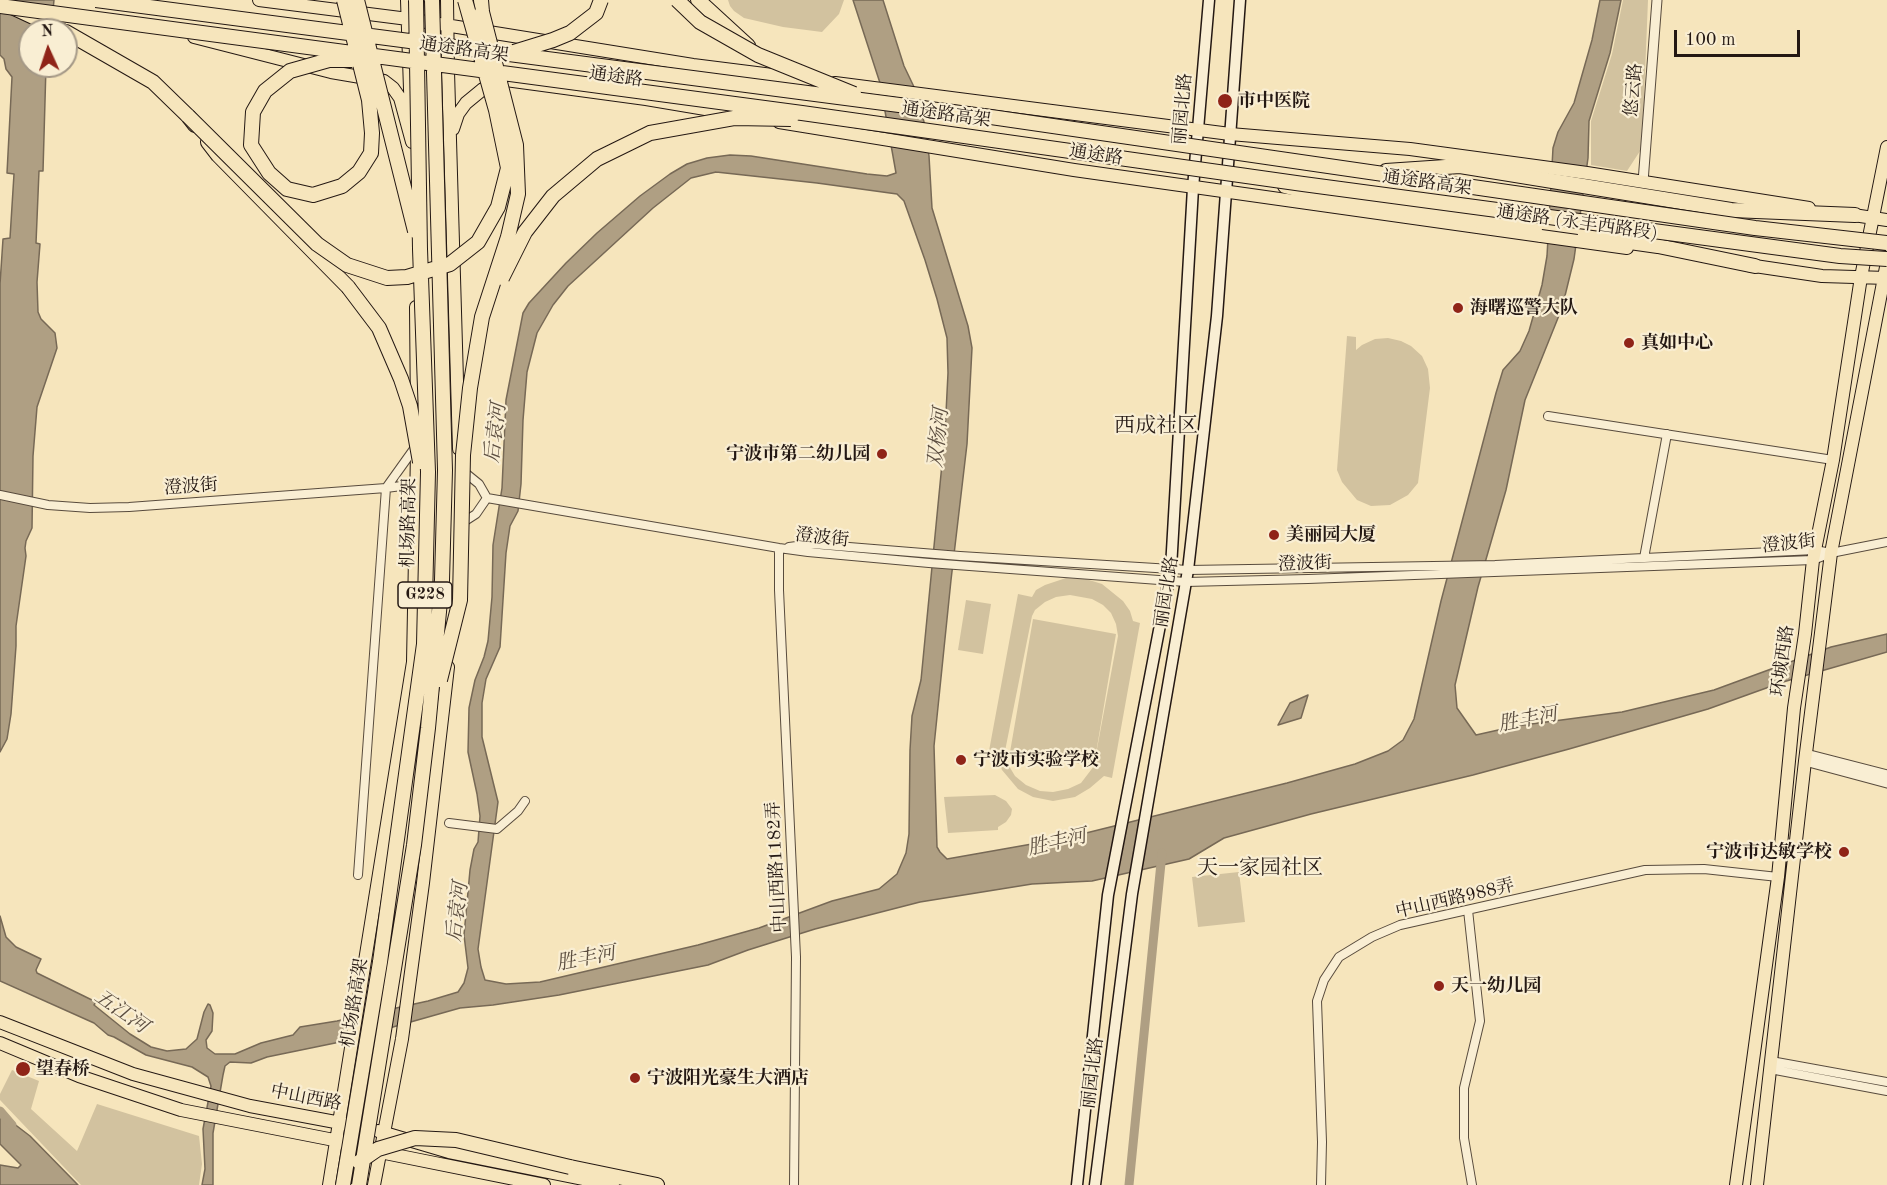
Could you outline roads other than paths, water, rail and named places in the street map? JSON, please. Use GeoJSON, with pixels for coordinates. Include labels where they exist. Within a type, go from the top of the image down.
{"type":"FeatureCollection","features":[{"type":"Feature","properties":{"kind":"highway","name":"通途路高架"},"geometry":{"type":"LineString","coordinates":[[96,0],[506,54],[876,95],[1755,228],[1887,243]]}},
{"type":"Feature","properties":{"kind":"highway"},"geometry":{"type":"LineString","coordinates":[[344,0],[349,22],[358,56],[361,67],[364,78],[369,100],[371,153],[359,171],[342,186],[313,195],[287,189],[269,173],[251,145],[253,112],[265,91],[290,71],[329,60],[350,60],[361,59],[393,58]]}},
{"type":"Feature","properties":{"kind":"highway"},"geometry":{"type":"LineString","coordinates":[[357,0],[420,249]]}},
{"type":"Feature","properties":{"kind":"highway","name":"机场路高架"},"geometry":{"type":"LineString","coordinates":[[343,1185],[380,962],[424,644],[428,472],[420,249],[416,0]]}},
{"type":"Feature","properties":{"kind":"highway","name":"机场路高架"},"geometry":{"type":"LineString","coordinates":[[359,1185],[414,845],[442,580],[445,470],[432,0]]}},
{"type":"Feature","properties":{"kind":"highway"},"geometry":{"type":"LineString","coordinates":[[78,39],[153,82],[317,244],[347,265],[387,278],[407,277],[450,264],[478,242],[498,207],[508,168],[496,110],[465,0]]}},
{"type":"Feature","properties":{"kind":"highway"},"geometry":{"type":"LineString","coordinates":[[428,728],[460,600],[463,455],[470,388],[482,317],[508,237],[518,194],[516,145],[482,12],[481,0]]}},
{"type":"Feature","properties":{"kind":"highway"},"geometry":{"type":"LineString","coordinates":[[506,54],[570,33],[596,13],[601,0]]}},
{"type":"Feature","properties":{"kind":"highway"},"geometry":{"type":"LineString","coordinates":[[677,0],[699,22],[758,55],[876,95]]}},
{"type":"Feature","properties":{"kind":"highway"},"geometry":{"type":"LineString","coordinates":[[698,0],[758,55]]}},
{"type":"Feature","properties":{"kind":"highway","name":"通途路高架"},"geometry":{"type":"LineString","coordinates":[[9,8],[393,58],[1840,256],[1887,260]]}},
{"type":"Feature","properties":{"kind":"highway"},"geometry":{"type":"LineString","coordinates":[[9,8],[33,18]]}},
{"type":"Feature","properties":{"kind":"highway"},"geometry":{"type":"LineString","coordinates":[[482,317],[525,232],[553,196],[597,159],[650,133],[734,118],[793,119],[813,115]]}},
{"type":"Feature","properties":{"kind":"highway"},"geometry":{"type":"LineString","coordinates":[[188,116],[218,155],[348,286],[379,328],[410,406],[419,451],[426,548]]}},
{"type":"Feature","properties":{"kind":"highway"},"geometry":{"type":"LineString","coordinates":[[1374,172],[1460,166],[1731,210],[1855,215]]}},
{"type":"Feature","properties":{"kind":"highway"},"geometry":{"type":"LineString","coordinates":[[1245,176],[1342,201],[1658,246],[1755,266]]}},
{"type":"Feature","properties":{"kind":"highway"},"geometry":{"type":"LineString","coordinates":[[336,1185],[353,1167],[378,1149],[415,1138],[456,1140],[657,1185]]}},
{"type":"Feature","properties":{"kind":"main road","name":"通途路"},"geometry":{"type":"LineString","coordinates":[[259,0],[448,26],[876,95],[917,94],[1230,134]]}},
{"type":"Feature","properties":{"kind":"main road"},"geometry":{"type":"LineString","coordinates":[[329,1185],[413,662],[417,446],[412,142],[407,0]]}},
{"type":"Feature","properties":{"kind":"main road"},"geometry":{"type":"LineString","coordinates":[[374,1185],[408,1000],[456,596],[459,468],[447,0]]}},
{"type":"Feature","properties":{"kind":"main road","name":"丽园北路"},"geometry":{"type":"LineString","coordinates":[[1077,1185],[1108,895],[1171,568],[1193,188],[1209,0]]}},
{"type":"Feature","properties":{"kind":"main road","name":"丽园北路"},"geometry":{"type":"LineString","coordinates":[[1095,1185],[1132,894],[1188,570],[1217,316],[1240,0]]}},
{"type":"Feature","properties":{"kind":"main road","name":"通途路"},"geometry":{"type":"LineString","coordinates":[[9,8],[645,99],[1226,192]]}},
{"type":"Feature","properties":{"kind":"main road"},"geometry":{"type":"LineString","coordinates":[[184,34],[331,72],[384,81],[393,88],[399,98],[412,142]]}},
{"type":"Feature","properties":{"kind":"main road"},"geometry":{"type":"LineString","coordinates":[[450,135],[458,114],[466,104],[483,88],[503,80]]}},
{"type":"Feature","properties":{"kind":"main road"},"geometry":{"type":"LineString","coordinates":[[1230,134],[1410,149],[1587,172],[1887,220]]}},
{"type":"Feature","properties":{"kind":"main road","name":"环城西路"},"geometry":{"type":"LineString","coordinates":[[1736,1185],[1778,878],[1794,708],[1814,555],[1833,460],[1861,277],[1887,147]]}},
{"type":"Feature","properties":{"kind":"main road","name":"通途路 (永丰西路段)"},"geometry":{"type":"LineString","coordinates":[[1226,192],[1822,276],[1886,278]]}},
{"type":"Feature","properties":{"kind":"main road"},"geometry":{"type":"LineString","coordinates":[[1757,1185],[1805,758],[1831,554],[1886,278],[1887,260]]}},
{"type":"Feature","properties":{"kind":"main road","name":"中山西路"},"geometry":{"type":"LineString","coordinates":[[0,1022],[133,1074],[250,1106],[339,1122],[449,1152],[613,1185]]}},
{"type":"Feature","properties":{"kind":"main road","name":"中山西路"},"geometry":{"type":"LineString","coordinates":[[0,1043],[79,1076],[182,1110],[336,1140],[380,1153],[544,1185]]}},
{"type":"Feature","properties":{"kind":"street","name":"悠云路"},"geometry":{"type":"LineString","coordinates":[[1643,182],[1657,0]]}},
{"type":"Feature","properties":{"kind":"street"},"geometry":{"type":"LineString","coordinates":[[1548,416],[1833,460]]}},
{"type":"Feature","properties":{"kind":"street"},"geometry":{"type":"LineString","coordinates":[[1644,558],[1667,434]]}},
{"type":"Feature","properties":{"kind":"street"},"geometry":{"type":"LineString","coordinates":[[358,875],[386,488],[417,446]]}},
{"type":"Feature","properties":{"kind":"street"},"geometry":{"type":"LineString","coordinates":[[458,525],[476,514],[488,498],[479,484],[459,468]]}},
{"type":"Feature","properties":{"kind":"street","name":"澄波街"},"geometry":{"type":"LineString","coordinates":[[0,495],[36,504],[90,508],[129,507],[417,484]]}},
{"type":"Feature","properties":{"kind":"street","name":"澄波街"},"geometry":{"type":"LineString","coordinates":[[488,498],[779,548],[929,563],[959,560],[1188,570],[1445,571]]}},
{"type":"Feature","properties":{"kind":"street","name":"澄波街"},"geometry":{"type":"LineString","coordinates":[[1495,568],[1831,554],[1887,542]]}},
{"type":"Feature","properties":{"kind":"street","name":"澄波街"},"geometry":{"type":"LineString","coordinates":[[779,548],[812,544],[929,553],[959,560],[1186,582],[1445,571],[1644,558],[1814,555]]}},
{"type":"Feature","properties":{"kind":"street","name":"中山西路1182弄"},"geometry":{"type":"LineString","coordinates":[[779,548],[796,957],[794,1185]]}},
{"type":"Feature","properties":{"kind":"street"},"geometry":{"type":"LineString","coordinates":[[1805,758],[1887,775]]}},
{"type":"Feature","properties":{"kind":"street"},"geometry":{"type":"LineString","coordinates":[[1805,758],[1887,783]]}},
{"type":"Feature","properties":{"kind":"street"},"geometry":{"type":"LineString","coordinates":[[449,822],[497,829],[518,811],[525,801]]}},
{"type":"Feature","properties":{"kind":"street","name":"中山西路988弄"},"geometry":{"type":"LineString","coordinates":[[1321,1185],[1322,1142],[1317,1001],[1324,980],[1339,957],[1372,937],[1400,925],[1645,870],[1704,869],[1778,878]]}},
{"type":"Feature","properties":{"kind":"street"},"geometry":{"type":"LineString","coordinates":[[1468,910],[1480,1021],[1464,1088],[1464,1138],[1472,1185]]}},
{"type":"Feature","properties":{"kind":"street"},"geometry":{"type":"LineString","coordinates":[[1771,1065],[1887,1082]]}},
{"type":"Feature","properties":{"kind":"street"},"geometry":{"type":"LineString","coordinates":[[1771,1065],[1887,1091]]}},
{"type":"Feature","properties":{"kind":"water"},"geometry":{"type":"Polygon","coordinates":[[[0,0],[54,0],[52,18],[18,18],[18,78],[46,78],[43,171],[39,171],[36,243],[40,244],[37,282],[38,312],[41,319],[55,333],[57,348],[37,407],[33,456],[32,528],[26,541],[16,626],[11,714],[7,739],[0,752],[0,284],[3,239],[10,238],[14,174],[7,173],[12,77],[0,55],[0,0]]]}},
{"type":"Feature","properties":{"kind":"water","name":"胜丰河"},"geometry":{"type":"Polygon","coordinates":[[[853,0],[883,0],[904,66],[915,89],[924,122],[929,156],[932,208],[968,326],[972,348],[967,444],[934,746],[937,847],[947,859],[1066,838],[1287,783],[1355,764],[1388,751],[1403,740],[1414,719],[1441,601],[1503,370],[1520,351],[1529,331],[1542,285],[1547,256],[1553,148],[1558,132],[1574,103],[1592,40],[1600,0],[1621,0],[1610,53],[1589,121],[1588,158],[1574,259],[1562,308],[1525,400],[1506,490],[1478,587],[1455,685],[1457,708],[1476,735],[1516,726],[1622,712],[1714,690],[1831,647],[1887,634],[1887,652],[1783,682],[1708,709],[1569,749],[1224,838],[1189,859],[1092,881],[1032,884],[920,902],[815,929],[708,965],[559,995],[460,1008],[340,1042],[267,1057],[251,1063],[230,1062],[225,1066],[213,1133],[213,1185],[202,1185],[205,1169],[203,1129],[211,1086],[208,1077],[192,1067],[146,1055],[108,1035],[94,1023],[0,981],[0,916],[6,937],[16,947],[41,959],[37,973],[96,1002],[94,1005],[130,1034],[151,1047],[167,1051],[186,1049],[197,1039],[208,1004],[213,1013],[212,1031],[206,1040],[207,1048],[215,1054],[235,1054],[261,1043],[293,1035],[300,1027],[428,1001],[458,992],[464,983],[468,968],[464,935],[470,870],[474,849],[478,842],[480,816],[468,752],[469,708],[475,680],[488,641],[493,545],[502,488],[506,400],[523,313],[529,303],[566,263],[597,233],[640,196],[687,164],[730,155],[751,156],[867,174],[887,176],[896,173],[880,83],[853,0]],[[716,172],[691,178],[653,208],[568,286],[553,305],[537,333],[527,372],[521,484],[518,511],[510,526],[506,553],[500,647],[486,679],[482,703],[482,737],[498,802],[478,949],[485,980],[506,984],[540,982],[698,945],[759,928],[832,901],[879,889],[897,874],[906,853],[909,834],[912,716],[921,680],[945,433],[947,338],[925,260],[904,201],[897,194],[716,172]]]}},
{"type":"Feature","properties":{"kind":"water"},"geometry":{"type":"Polygon","coordinates":[[[1308,695],[1301,718],[1278,725],[1290,703],[1308,695]]]}},
{"type":"Feature","properties":{"kind":"water"},"geometry":{"type":"Polygon","coordinates":[[[0,1113],[30,1136],[78,1185],[0,1185],[0,1165],[18,1168],[21,1165],[0,1144],[0,1113]]]}},
{"type":"Feature","properties":{"kind":"waterway"},"geometry":{"type":"LineString","coordinates":[[1129,1185],[1162,853]]}},
{"type":"Feature","properties":{"kind":"waterway"},"geometry":{"type":"LineString","coordinates":[[0,1111],[12,1125]]}},
{"type":"Feature","properties":{"kind":"place","name":"市中医院"},"geometry":{"type":"Point","coordinates":[1225,101]}},
{"type":"Feature","properties":{"kind":"place","name":"海曙巡警大队"},"geometry":{"type":"Point","coordinates":[1458,308]}},
{"type":"Feature","properties":{"kind":"place","name":"真如中心"},"geometry":{"type":"Point","coordinates":[1629,343]}},
{"type":"Feature","properties":{"kind":"place","name":"宁波市第二幼儿园"},"geometry":{"type":"Point","coordinates":[882,454]}},
{"type":"Feature","properties":{"kind":"place","name":"美丽园大厦"},"geometry":{"type":"Point","coordinates":[1274,535]}},
{"type":"Feature","properties":{"kind":"place","name":"宁波市实验学校"},"geometry":{"type":"Point","coordinates":[961,760]}},
{"type":"Feature","properties":{"kind":"place","name":"宁波市达敏学校"},"geometry":{"type":"Point","coordinates":[1844,852]}},
{"type":"Feature","properties":{"kind":"place","name":"天一幼儿园"},"geometry":{"type":"Point","coordinates":[1439,986]}},
{"type":"Feature","properties":{"kind":"place","name":"望春桥"},"geometry":{"type":"Point","coordinates":[23,1069]}},
{"type":"Feature","properties":{"kind":"place","name":"宁波阳光豪生大酒店"},"geometry":{"type":"Point","coordinates":[635,1078]}},
{"type":"Feature","properties":{"kind":"district","name":"西成社区"},"geometry":{"type":"Point","coordinates":[1156,426]}},
{"type":"Feature","properties":{"kind":"district","name":"天一家园社区"},"geometry":{"type":"Point","coordinates":[1260,868]}},
{"type":"Feature","properties":{"kind":"water label","name":"后袁河"},"geometry":{"type":"Point","coordinates":[496,433]}},
{"type":"Feature","properties":{"kind":"water label","name":"双杨河"},"geometry":{"type":"Point","coordinates":[939,438]}},
{"type":"Feature","properties":{"kind":"water label","name":"后袁河"},"geometry":{"type":"Point","coordinates":[458,912]}},
{"type":"Feature","properties":{"kind":"water label","name":"五江河"},"geometry":{"type":"Point","coordinates":[121,1012]}}]}
